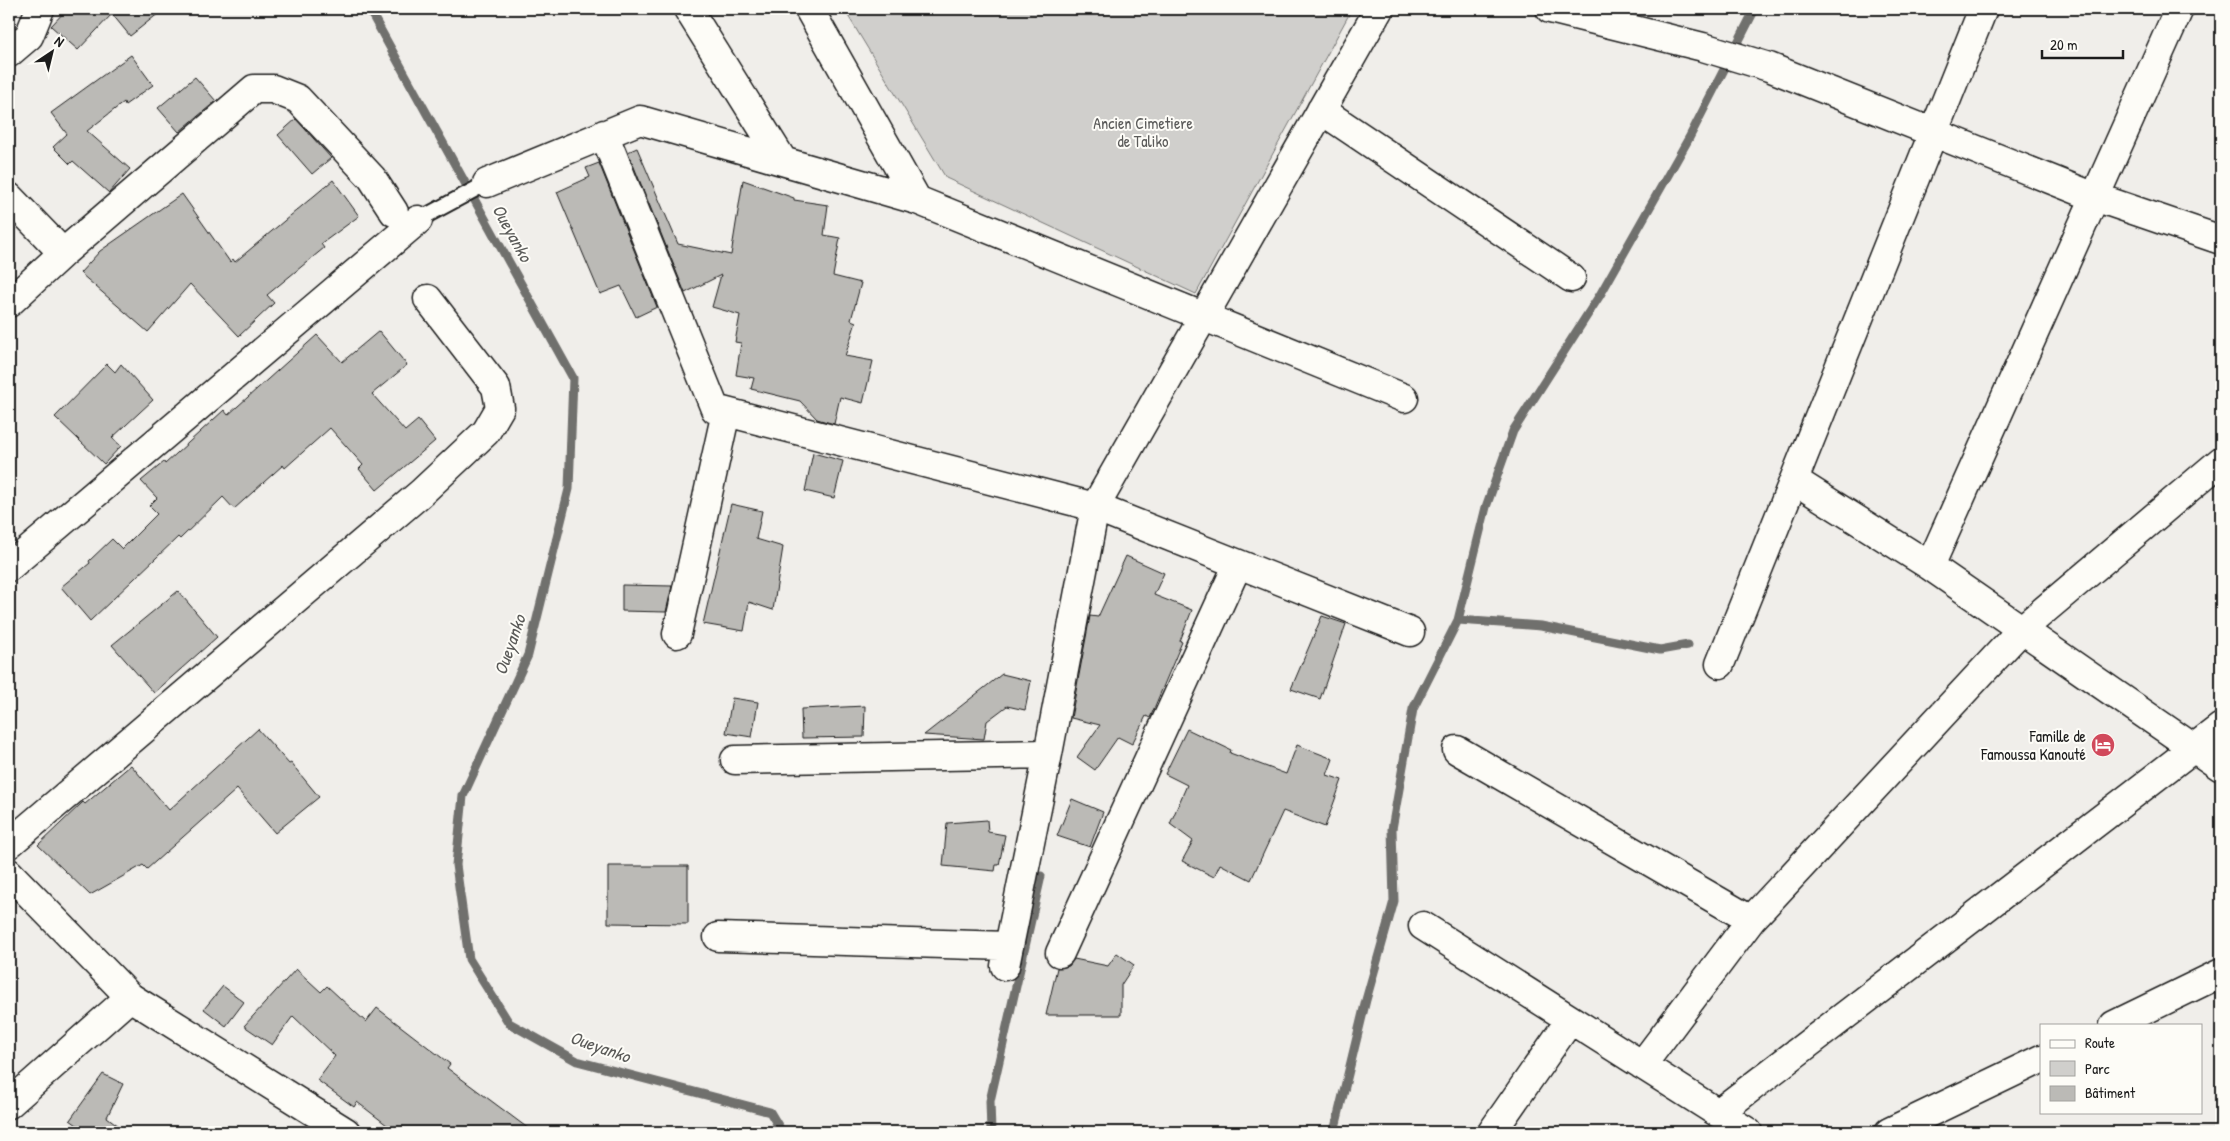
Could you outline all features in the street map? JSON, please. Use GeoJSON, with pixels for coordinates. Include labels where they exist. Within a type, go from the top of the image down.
{"type":"FeatureCollection","features":[{"type":"Feature","properties":{"kind":"street"},"geometry":{"type":"LineString","coordinates":[[9,53],[29,36],[40,9]]}},
{"type":"Feature","properties":{"kind":"street"},"geometry":{"type":"LineString","coordinates":[[688,9],[783,161]]}},
{"type":"Feature","properties":{"kind":"street"},"geometry":{"type":"LineString","coordinates":[[809,9],[917,200]]}},
{"type":"Feature","properties":{"kind":"street"},"geometry":{"type":"LineString","coordinates":[[718,936],[1006,956],[1048,754],[1095,507],[1379,9]]}},
{"type":"Feature","properties":{"kind":"street"},"geometry":{"type":"LineString","coordinates":[[1550,9],[1703,47],[1769,67],[2095,198],[2221,240]]}},
{"type":"Feature","properties":{"kind":"street"},"geometry":{"type":"LineString","coordinates":[[1720,664],[1983,9]]}},
{"type":"Feature","properties":{"kind":"street"},"geometry":{"type":"LineString","coordinates":[[1930,566],[2180,9]]}},
{"type":"Feature","properties":{"kind":"street"},"geometry":{"type":"LineString","coordinates":[[9,303],[63,253],[254,90],[273,90],[298,99],[406,216],[9,567]]}},
{"type":"Feature","properties":{"kind":"street"},"geometry":{"type":"LineString","coordinates":[[1321,110],[1571,278]]}},
{"type":"Feature","properties":{"kind":"street"},"geometry":{"type":"LineString","coordinates":[[487,183],[640,120],[917,200],[1404,398]]}},
{"type":"Feature","properties":{"kind":"street"},"geometry":{"type":"LineString","coordinates":[[604,134],[715,409],[1095,507],[1410,632]]}},
{"type":"Feature","properties":{"kind":"street"},"geometry":{"type":"LineString","coordinates":[[9,197],[63,253]]}},
{"type":"Feature","properties":{"kind":"street"},"geometry":{"type":"LineString","coordinates":[[9,844],[421,493],[486,432],[500,408],[496,387],[428,299]]}},
{"type":"Feature","properties":{"kind":"street"},"geometry":{"type":"LineString","coordinates":[[677,634],[726,412]]}},
{"type":"Feature","properties":{"kind":"street"},"geometry":{"type":"LineString","coordinates":[[1642,1065],[1751,920],[2022,629],[2221,461]]}},
{"type":"Feature","properties":{"kind":"street"},"geometry":{"type":"LineString","coordinates":[[1794,480],[1930,566],[2221,767]]}},
{"type":"Feature","properties":{"kind":"street"},"geometry":{"type":"LineString","coordinates":[[1060,954],[1238,564]]}},
{"type":"Feature","properties":{"kind":"street"},"geometry":{"type":"LineString","coordinates":[[1718,1113],[2221,727]]}},
{"type":"Feature","properties":{"kind":"street"},"geometry":{"type":"LineString","coordinates":[[1457,750],[1751,920]]}},
{"type":"Feature","properties":{"kind":"street"},"geometry":{"type":"LineString","coordinates":[[735,760],[1048,754]]}},
{"type":"Feature","properties":{"kind":"street"},"geometry":{"type":"LineString","coordinates":[[9,873],[130,997],[346,1132]]}},
{"type":"Feature","properties":{"kind":"street"},"geometry":{"type":"LineString","coordinates":[[1423,926],[1748,1132]]}},
{"type":"Feature","properties":{"kind":"street"},"geometry":{"type":"LineString","coordinates":[[2116,1024],[2219,978]]}},
{"type":"Feature","properties":{"kind":"street"},"geometry":{"type":"LineString","coordinates":[[9,1104],[130,997]]}},
{"type":"Feature","properties":{"kind":"street"},"geometry":{"type":"LineString","coordinates":[[1492,1132],[1570,1020]]}},
{"type":"Feature","properties":{"kind":"street"},"geometry":{"type":"LineString","coordinates":[[1889,1132],[2040,1059]]}},
{"type":"Feature","properties":{"kind":"lane"},"geometry":{"type":"LineString","coordinates":[[406,216],[487,183]]}},
{"type":"Feature","properties":{"kind":"green space","name":"Ancien Cimetiere de Taliko"},"geometry":{"type":"Polygon","coordinates":[[[844,9],[1352,9],[1196,294],[946,178],[844,9]]]}},
{"type":"Feature","properties":{"kind":"building"},"geometry":{"type":"Polygon","coordinates":[[[67,9],[164,9],[130,36],[112,14],[78,50],[51,26],[67,9]]]}},
{"type":"Feature","properties":{"kind":"building"},"geometry":{"type":"Polygon","coordinates":[[[131,55],[153,85],[125,105],[124,102],[87,131],[130,169],[109,193],[73,161],[70,164],[53,147],[67,134],[51,113],[131,55]]]}},
{"type":"Feature","properties":{"kind":"building"},"geometry":{"type":"Polygon","coordinates":[[[195,77],[216,101],[179,132],[158,108],[195,77]]]}},
{"type":"Feature","properties":{"kind":"building"},"geometry":{"type":"Polygon","coordinates":[[[296,119],[331,158],[312,174],[278,135],[296,119]]]}},
{"type":"Feature","properties":{"kind":"building"},"geometry":{"type":"Polygon","coordinates":[[[637,148],[678,244],[731,255],[743,180],[794,198],[794,200],[828,205],[824,235],[840,238],[833,276],[861,283],[851,320],[856,322],[845,356],[873,361],[863,403],[840,397],[834,424],[817,419],[800,401],[751,389],[754,378],[736,375],[741,343],[735,342],[740,315],[712,307],[721,275],[685,293],[628,152],[637,148]]]}},
{"type":"Feature","properties":{"kind":"building"},"geometry":{"type":"Polygon","coordinates":[[[599,163],[657,307],[636,317],[621,286],[600,294],[557,192],[590,177],[586,168],[599,163]]]}},
{"type":"Feature","properties":{"kind":"building"},"geometry":{"type":"Polygon","coordinates":[[[333,180],[359,216],[321,244],[324,248],[267,295],[274,303],[239,336],[190,284],[148,332],[80,273],[100,251],[182,194],[230,262],[233,259],[235,262],[333,180]]]}},
{"type":"Feature","properties":{"kind":"building"},"geometry":{"type":"Polygon","coordinates":[[[379,331],[407,365],[372,394],[405,431],[418,420],[435,441],[377,490],[359,469],[363,465],[330,428],[285,468],[283,465],[234,509],[223,497],[90,621],[61,587],[90,563],[89,561],[112,539],[122,549],[157,514],[149,506],[157,498],[141,481],[164,462],[165,464],[224,410],[228,415],[317,335],[342,362],[379,331]]]}},
{"type":"Feature","properties":{"kind":"building"},"geometry":{"type":"Polygon","coordinates":[[[107,364],[115,372],[121,364],[153,400],[112,438],[121,446],[104,464],[55,417],[107,364]]]}},
{"type":"Feature","properties":{"kind":"building"},"geometry":{"type":"Polygon","coordinates":[[[813,453],[843,461],[834,498],[805,491],[813,453]]]}},
{"type":"Feature","properties":{"kind":"building"},"geometry":{"type":"Polygon","coordinates":[[[731,504],[762,511],[756,539],[783,547],[773,610],[749,602],[744,631],[703,624],[731,504]]]}},
{"type":"Feature","properties":{"kind":"building"},"geometry":{"type":"Polygon","coordinates":[[[1126,556],[1164,573],[1154,595],[1192,610],[1180,641],[1182,642],[1150,718],[1146,716],[1132,744],[1118,737],[1095,770],[1077,757],[1100,725],[1071,718],[1090,616],[1098,617],[1126,556]]]}},
{"type":"Feature","properties":{"kind":"building"},"geometry":{"type":"Polygon","coordinates":[[[622,585],[672,586],[666,612],[622,611],[622,585]]]}},
{"type":"Feature","properties":{"kind":"building"},"geometry":{"type":"Polygon","coordinates":[[[178,591],[217,637],[154,693],[112,645],[178,591]]]}},
{"type":"Feature","properties":{"kind":"building"},"geometry":{"type":"Polygon","coordinates":[[[1322,616],[1346,624],[1320,699],[1291,689],[1322,616]]]}},
{"type":"Feature","properties":{"kind":"building"},"geometry":{"type":"Polygon","coordinates":[[[1002,674],[1031,681],[1025,710],[1007,706],[987,721],[984,739],[924,735],[1002,674]]]}},
{"type":"Feature","properties":{"kind":"building"},"geometry":{"type":"Polygon","coordinates":[[[732,698],[758,702],[752,737],[726,733],[732,698]]]}},
{"type":"Feature","properties":{"kind":"building"},"geometry":{"type":"Polygon","coordinates":[[[865,706],[864,737],[802,738],[801,709],[865,706]]]}},
{"type":"Feature","properties":{"kind":"building"},"geometry":{"type":"Polygon","coordinates":[[[258,729],[289,764],[291,763],[319,797],[275,833],[237,789],[147,869],[143,865],[90,895],[38,845],[83,802],[85,804],[131,765],[169,810],[258,729]]]}},
{"type":"Feature","properties":{"kind":"building"},"geometry":{"type":"Polygon","coordinates":[[[1187,729],[1231,750],[1230,753],[1286,774],[1297,745],[1333,759],[1327,775],[1342,780],[1325,827],[1283,811],[1251,880],[1220,864],[1214,877],[1182,861],[1193,841],[1170,824],[1187,785],[1165,774],[1187,729]]]}},
{"type":"Feature","properties":{"kind":"building"},"geometry":{"type":"Polygon","coordinates":[[[1072,799],[1103,812],[1090,847],[1057,836],[1072,799]]]}},
{"type":"Feature","properties":{"kind":"building"},"geometry":{"type":"Polygon","coordinates":[[[987,820],[988,832],[1005,835],[999,865],[996,865],[995,871],[943,866],[947,823],[987,820]]]}},
{"type":"Feature","properties":{"kind":"building"},"geometry":{"type":"Polygon","coordinates":[[[608,866],[688,866],[688,924],[608,923],[608,866]]]}},
{"type":"Feature","properties":{"kind":"building"},"geometry":{"type":"Polygon","coordinates":[[[1117,953],[1134,965],[1121,985],[1121,1015],[1046,1015],[1057,968],[1069,966],[1074,959],[1108,966],[1117,953]]]}},
{"type":"Feature","properties":{"kind":"building"},"geometry":{"type":"Polygon","coordinates":[[[296,969],[321,992],[327,986],[366,1022],[377,1008],[450,1064],[447,1068],[533,1132],[396,1132],[357,1102],[354,1107],[317,1080],[335,1056],[293,1016],[272,1045],[244,1026],[296,969]]]}},
{"type":"Feature","properties":{"kind":"building"},"geometry":{"type":"Polygon","coordinates":[[[223,986],[244,1002],[226,1026],[204,1009],[223,986]]]}},
{"type":"Feature","properties":{"kind":"building"},"geometry":{"type":"Polygon","coordinates":[[[103,1074],[123,1084],[107,1117],[127,1132],[87,1132],[70,1120],[103,1074]]]}},
{"type":"Feature","properties":{"kind":"waterway","name":"Oueyanko"},"geometry":{"type":"LineString","coordinates":[[369,9],[573,378],[569,489],[528,655],[463,796],[456,865],[469,959],[509,1023],[577,1061],[770,1112],[782,1132]]}},
{"type":"Feature","properties":{"kind":"waterway"},"geometry":{"type":"LineString","coordinates":[[1334,1132],[1366,1000],[1394,901],[1392,829],[1413,709],[1458,620],[1486,507],[1513,431],[1600,295],[1689,138],[1755,9]]}},
{"type":"Feature","properties":{"kind":"waterway"},"geometry":{"type":"LineString","coordinates":[[1458,620],[1541,626],[1660,650],[1688,645]]}},
{"type":"Feature","properties":{"kind":"waterway"},"geometry":{"type":"LineString","coordinates":[[991,1132],[990,1101],[1041,876]]}},
{"type":"Feature","properties":{"kind":"place","name":"Famille de Famoussa Kanouté"},"geometry":{"type":"Point","coordinates":[2103,745]}}]}
